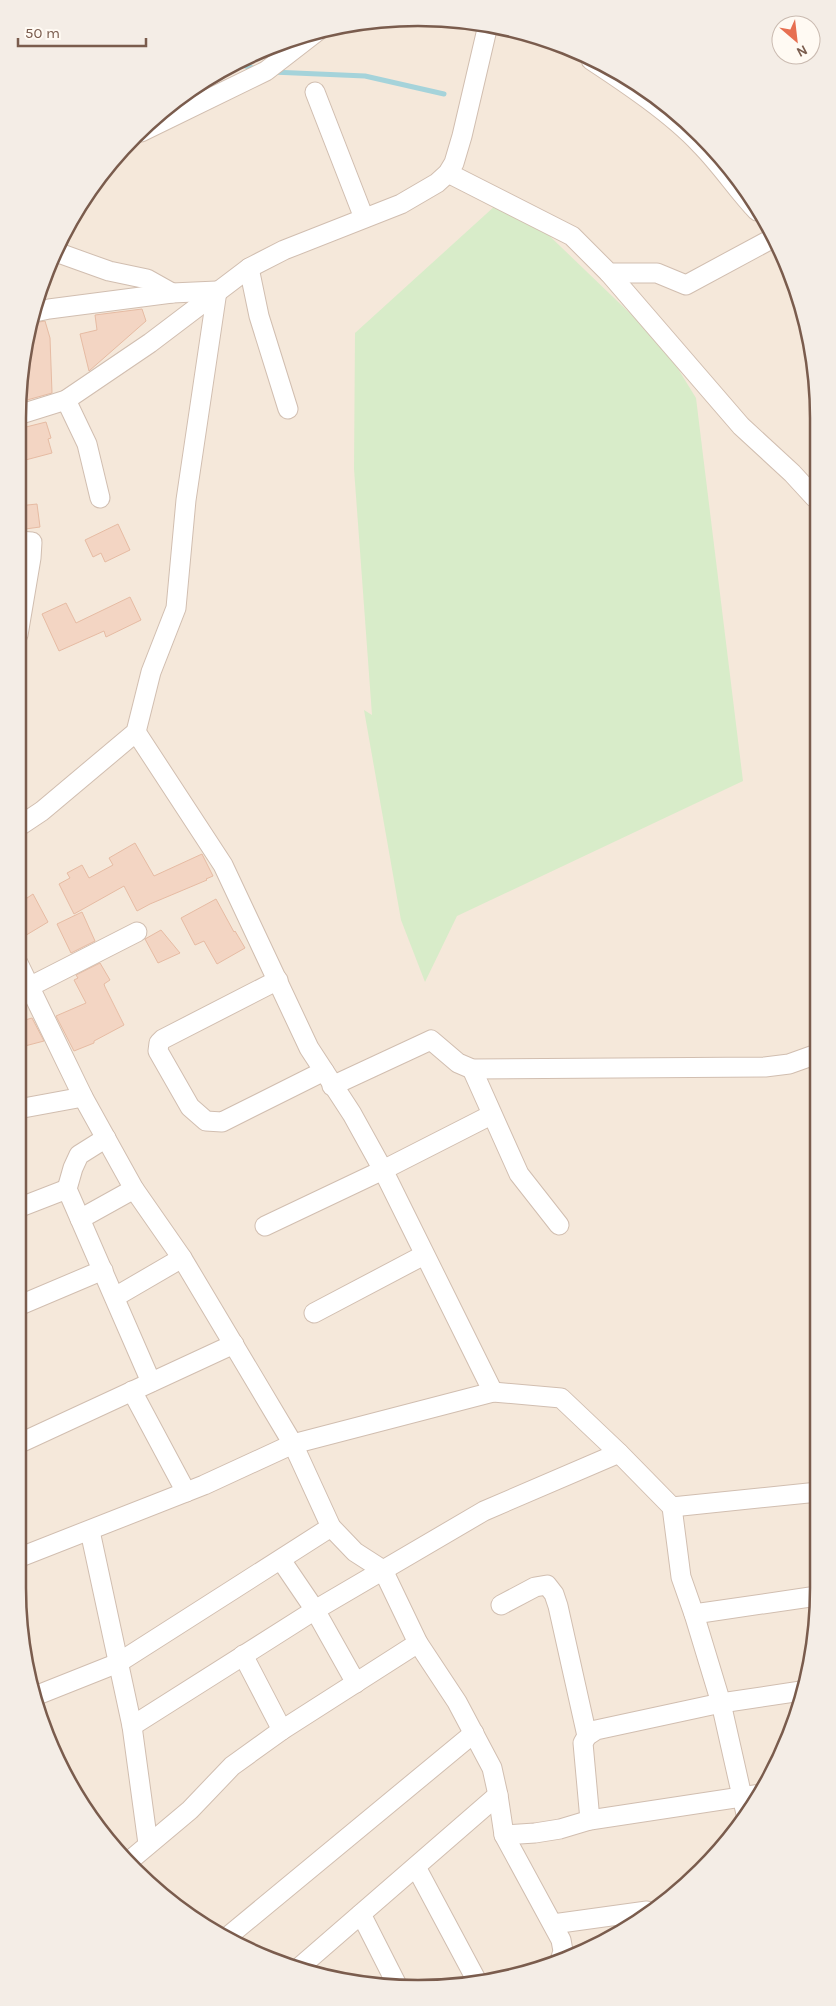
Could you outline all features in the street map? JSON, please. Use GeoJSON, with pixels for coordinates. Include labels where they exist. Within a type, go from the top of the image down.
{"type":"FeatureCollection","features":[{"type":"Feature","properties":{"kind":"street"},"geometry":{"type":"LineString","coordinates":[[26,412],[66,400],[150,343],[250,268],[284,250],[401,204],[420,194],[448,173],[454,163],[462,136],[486,33]]}},
{"type":"Feature","properties":{"kind":"street"},"geometry":{"type":"LineString","coordinates":[[161,122],[266,71],[300,45]]}},
{"type":"Feature","properties":{"kind":"street"},"geometry":{"type":"LineString","coordinates":[[315,92],[364,218]]}},
{"type":"Feature","properties":{"kind":"street"},"geometry":{"type":"LineString","coordinates":[[448,173],[572,236],[608,273],[741,426],[792,473],[810,493]]}},
{"type":"Feature","properties":{"kind":"street"},"geometry":{"type":"LineString","coordinates":[[608,273],[657,273],[686,285],[767,241]]}},
{"type":"Feature","properties":{"kind":"street"},"geometry":{"type":"LineString","coordinates":[[63,254],[109,271],[147,280],[172,293]]}},
{"type":"Feature","properties":{"kind":"street"},"geometry":{"type":"LineString","coordinates":[[250,268],[259,316],[288,409]]}},
{"type":"Feature","properties":{"kind":"street"},"geometry":{"type":"LineString","coordinates":[[42,310],[172,293],[217,291]]}},
{"type":"Feature","properties":{"kind":"street"},"geometry":{"type":"LineString","coordinates":[[26,822],[136,732],[151,672],[176,608],[186,500],[217,291]]}},
{"type":"Feature","properties":{"kind":"street"},"geometry":{"type":"LineString","coordinates":[[66,400],[87,444],[100,498]]}},
{"type":"Feature","properties":{"kind":"street"},"geometry":{"type":"LineString","coordinates":[[26,542],[32,542],[32,558],[26,590]]}},
{"type":"Feature","properties":{"kind":"street"},"geometry":{"type":"LineString","coordinates":[[136,732],[223,865],[309,1048],[352,1114],[383,1170],[493,1392]]}},
{"type":"Feature","properties":{"kind":"street"},"geometry":{"type":"LineString","coordinates":[[29,987],[137,932]]}},
{"type":"Feature","properties":{"kind":"street"},"geometry":{"type":"LineString","coordinates":[[26,980],[83,1097],[134,1189],[182,1258],[293,1444],[331,1527],[355,1552],[383,1570],[418,1643],[458,1702],[492,1768],[504,1835],[561,1940],[563,1952]]}},
{"type":"Feature","properties":{"kind":"street"},"geometry":{"type":"LineString","coordinates":[[278,980],[163,1039],[159,1043],[158,1051],[190,1106],[206,1121],[222,1122],[431,1040],[458,1063],[472,1070],[765,1067],[789,1064],[810,1056]]}},
{"type":"Feature","properties":{"kind":"street"},"geometry":{"type":"LineString","coordinates":[[472,1070],[519,1174],[559,1225]]}},
{"type":"Feature","properties":{"kind":"street"},"geometry":{"type":"LineString","coordinates":[[26,1108],[83,1097]]}},
{"type":"Feature","properties":{"kind":"street"},"geometry":{"type":"LineString","coordinates":[[265,1226],[383,1170],[491,1115]]}},
{"type":"Feature","properties":{"kind":"street"},"geometry":{"type":"LineString","coordinates":[[106,1138],[79,1155],[72,1168],[67,1189],[151,1382]]}},
{"type":"Feature","properties":{"kind":"street"},"geometry":{"type":"LineString","coordinates":[[26,1205],[67,1189]]}},
{"type":"Feature","properties":{"kind":"street"},"geometry":{"type":"LineString","coordinates":[[80,1219],[134,1189]]}},
{"type":"Feature","properties":{"kind":"street"},"geometry":{"type":"LineString","coordinates":[[314,1313],[424,1255]]}},
{"type":"Feature","properties":{"kind":"street"},"geometry":{"type":"LineString","coordinates":[[115,1297],[182,1258]]}},
{"type":"Feature","properties":{"kind":"street"},"geometry":{"type":"LineString","coordinates":[[26,1303],[103,1270]]}},
{"type":"Feature","properties":{"kind":"street"},"geometry":{"type":"LineString","coordinates":[[26,1440],[234,1344]]}},
{"type":"Feature","properties":{"kind":"street"},"geometry":{"type":"LineString","coordinates":[[132,1391],[186,1492]]}},
{"type":"Feature","properties":{"kind":"street"},"geometry":{"type":"LineString","coordinates":[[26,1555],[186,1492],[293,1444],[493,1392],[561,1398],[672,1507],[681,1577],[721,1703],[744,1806]]}},
{"type":"Feature","properties":{"kind":"street"},"geometry":{"type":"LineString","coordinates":[[132,1726],[315,1610],[484,1511],[619,1453]]}},
{"type":"Feature","properties":{"kind":"street"},"geometry":{"type":"LineString","coordinates":[[672,1507],[810,1493]]}},
{"type":"Feature","properties":{"kind":"street"},"geometry":{"type":"LineString","coordinates":[[41,1694],[118,1663],[331,1527]]}},
{"type":"Feature","properties":{"kind":"street"},"geometry":{"type":"LineString","coordinates":[[90,1531],[132,1726],[148,1844]]}},
{"type":"Feature","properties":{"kind":"street"},"geometry":{"type":"LineString","coordinates":[[281,1560],[315,1610],[356,1683]]}},
{"type":"Feature","properties":{"kind":"street"},"geometry":{"type":"LineString","coordinates":[[501,1605],[534,1587],[547,1585],[554,1594],[587,1736]]}},
{"type":"Feature","properties":{"kind":"street"},"geometry":{"type":"LineString","coordinates":[[694,1614],[810,1597]]}},
{"type":"Feature","properties":{"kind":"street"},"geometry":{"type":"LineString","coordinates":[[133,1857],[190,1810],[232,1766],[282,1730],[418,1643]]}},
{"type":"Feature","properties":{"kind":"street"},"geometry":{"type":"LineString","coordinates":[[243,1655],[282,1730]]}},
{"type":"Feature","properties":{"kind":"street"},"geometry":{"type":"LineString","coordinates":[[590,1820],[583,1743],[587,1736],[596,1730],[721,1703],[795,1693]]}},
{"type":"Feature","properties":{"kind":"street"},"geometry":{"type":"LineString","coordinates":[[233,1933],[474,1733]]}},
{"type":"Feature","properties":{"kind":"street"},"geometry":{"type":"LineString","coordinates":[[308,1963],[361,1914],[498,1794]]}},
{"type":"Feature","properties":{"kind":"street"},"geometry":{"type":"LineString","coordinates":[[504,1835],[535,1834],[590,1820],[750,1795]]}},
{"type":"Feature","properties":{"kind":"street"},"geometry":{"type":"LineString","coordinates":[[416,1867],[474,1975]]}},
{"type":"Feature","properties":{"kind":"street"},"geometry":{"type":"LineString","coordinates":[[552,1924],[638,1912]]}},
{"type":"Feature","properties":{"kind":"street"},"geometry":{"type":"LineString","coordinates":[[361,1914],[394,1979]]}},
{"type":"Feature","properties":{"kind":"shaded area"},"geometry":{"type":"Polygon","coordinates":[[[392,27],[444,27],[469,30],[494,34],[544,47],[591,67],[636,92],[676,123],[713,160],[744,200],[780,268],[796,317],[806,367],[810,418],[810,1588],[809,1614],[802,1664],[789,1714],[780,1738],[757,1784],[729,1826],[713,1846],[676,1883],[636,1914],[568,1950],[544,1959],[494,1972],[444,1979],[418,1980],[367,1976],[342,1972],[292,1959],[268,1950],[222,1927],[200,1914],[160,1883],[123,1846],[92,1806],[56,1738],[47,1714],[34,1664],[27,1614],[26,418],[27,392],[34,342],[47,292],[56,268],[79,222],[92,200],[123,160],[160,123],[180,107],[200,92],[245,67],[292,47],[317,40],[342,34],[392,27]]]}},
{"type":"Feature","properties":{"kind":"green space"},"geometry":{"type":"Polygon","coordinates":[[[507,195],[664,346],[696,398],[743,781],[457,916],[425,982],[401,920],[364,710],[372,715],[354,469],[355,333],[507,195]]]}},
{"type":"Feature","properties":{"kind":"building"},"geometry":{"type":"Polygon","coordinates":[[[142,309],[146,321],[89,371],[80,334],[97,330],[95,315],[142,309]]]}},
{"type":"Feature","properties":{"kind":"building"},"geometry":{"type":"Polygon","coordinates":[[[45,321],[50,338],[52,393],[27,400],[30,367],[39,322],[45,321]]]}},
{"type":"Feature","properties":{"kind":"building"},"geometry":{"type":"Polygon","coordinates":[[[46,422],[51,438],[48,439],[52,453],[26,460],[26,427],[46,422]]]}},
{"type":"Feature","properties":{"kind":"building"},"geometry":{"type":"Polygon","coordinates":[[[37,504],[40,527],[26,529],[26,505],[37,504]]]}},
{"type":"Feature","properties":{"kind":"building"},"geometry":{"type":"Polygon","coordinates":[[[118,524],[130,550],[105,562],[101,553],[93,557],[85,540],[118,524]]]}},
{"type":"Feature","properties":{"kind":"building"},"geometry":{"type":"Polygon","coordinates":[[[130,597],[141,620],[106,637],[104,631],[59,651],[42,614],[66,603],[76,623],[130,597]]]}},
{"type":"Feature","properties":{"kind":"building"},"geometry":{"type":"Polygon","coordinates":[[[135,843],[154,876],[202,854],[213,876],[137,911],[124,886],[74,914],[59,884],[70,878],[67,873],[82,865],[89,878],[113,865],[109,858],[135,843]]]}},
{"type":"Feature","properties":{"kind":"building"},"geometry":{"type":"Polygon","coordinates":[[[33,894],[48,922],[26,935],[26,899],[33,894]]]}},
{"type":"Feature","properties":{"kind":"building"},"geometry":{"type":"Polygon","coordinates":[[[216,899],[245,948],[217,964],[204,941],[195,945],[181,918],[216,899]]]}},
{"type":"Feature","properties":{"kind":"building"},"geometry":{"type":"Polygon","coordinates":[[[82,912],[95,941],[71,953],[57,924],[82,912]]]}},
{"type":"Feature","properties":{"kind":"building"},"geometry":{"type":"Polygon","coordinates":[[[161,930],[180,953],[158,963],[145,939],[161,930]]]}},
{"type":"Feature","properties":{"kind":"building"},"geometry":{"type":"Polygon","coordinates":[[[100,963],[110,980],[104,984],[105,987],[124,1025],[94,1041],[94,1043],[74,1051],[56,1016],[86,1003],[74,980],[78,978],[76,975],[100,963]]]}},
{"type":"Feature","properties":{"kind":"building"},"geometry":{"type":"Polygon","coordinates":[[[32,1018],[44,1041],[26,1046],[26,1020],[32,1018]]]}},
{"type":"Feature","properties":{"kind":"waterway"},"geometry":{"type":"LineString","coordinates":[[247,66],[257,69]]}},
{"type":"Feature","properties":{"kind":"waterway"},"geometry":{"type":"LineString","coordinates":[[272,72],[365,76],[444,94]]}}]}
